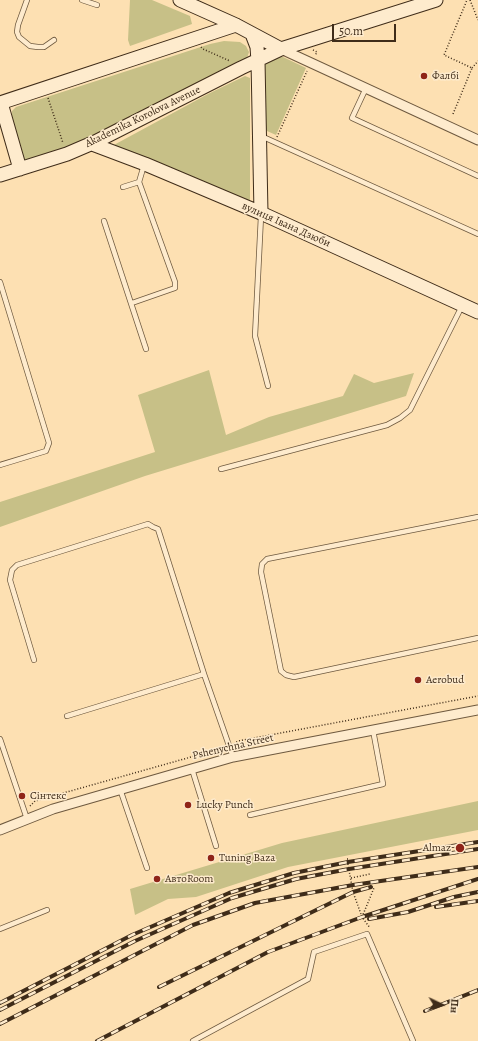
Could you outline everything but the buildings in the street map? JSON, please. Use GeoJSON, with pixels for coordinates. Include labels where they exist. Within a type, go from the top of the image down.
{"type":"FeatureCollection","features":[{"type":"Feature","properties":{"kind":"main road"},"geometry":{"type":"LineString","coordinates":[[180,0],[236,25],[281,49]]}},
{"type":"Feature","properties":{"kind":"main road","name":"Akademika Korolova Avenue"},"geometry":{"type":"LineString","coordinates":[[0,175],[67,154],[92,144],[281,49],[436,0]]}},
{"type":"Feature","properties":{"kind":"main road"},"geometry":{"type":"LineString","coordinates":[[20,168],[0,103],[236,25]]}},
{"type":"Feature","properties":{"kind":"main road"},"geometry":{"type":"LineString","coordinates":[[252,34],[257,47],[258,61],[262,213]]}},
{"type":"Feature","properties":{"kind":"main road","name":"вулиця Івана Дзюби"},"geometry":{"type":"LineString","coordinates":[[92,144],[145,164],[262,213],[462,306],[478,312]]}},
{"type":"Feature","properties":{"kind":"street"},"geometry":{"type":"LineString","coordinates":[[281,49],[478,140]]}},
{"type":"Feature","properties":{"kind":"street","name":"Pshenychna Street"},"geometry":{"type":"LineString","coordinates":[[0,830],[53,809],[232,757],[478,710]]}},
{"type":"Feature","properties":{"kind":"lane"},"geometry":{"type":"LineString","coordinates":[[27,0],[18,26],[17,32],[19,37],[30,46],[38,47],[44,46],[54,40]]}},
{"type":"Feature","properties":{"kind":"lane"},"geometry":{"type":"LineString","coordinates":[[82,0],[97,5]]}},
{"type":"Feature","properties":{"kind":"lane"},"geometry":{"type":"LineString","coordinates":[[366,88],[352,118],[478,176]]}},
{"type":"Feature","properties":{"kind":"lane"},"geometry":{"type":"LineString","coordinates":[[259,135],[478,234]]}},
{"type":"Feature","properties":{"kind":"lane"},"geometry":{"type":"LineString","coordinates":[[132,304],[175,288],[175,282],[139,182],[145,164]]}},
{"type":"Feature","properties":{"kind":"lane"},"geometry":{"type":"LineString","coordinates":[[123,187],[139,182]]}},
{"type":"Feature","properties":{"kind":"lane"},"geometry":{"type":"LineString","coordinates":[[262,213],[256,336],[268,386]]}},
{"type":"Feature","properties":{"kind":"lane"},"geometry":{"type":"LineString","coordinates":[[104,221],[146,349]]}},
{"type":"Feature","properties":{"kind":"lane"},"geometry":{"type":"LineString","coordinates":[[0,282],[50,443],[46,451],[0,466]]}},
{"type":"Feature","properties":{"kind":"lane"},"geometry":{"type":"LineString","coordinates":[[221,469],[387,425],[400,418],[410,410],[462,306]]}},
{"type":"Feature","properties":{"kind":"lane"},"geometry":{"type":"LineString","coordinates":[[478,517],[267,559],[262,564],[262,572],[281,671],[286,675],[294,677],[478,638]]}},
{"type":"Feature","properties":{"kind":"lane"},"geometry":{"type":"LineString","coordinates":[[34,660],[10,580],[12,570],[17,565],[148,524],[158,529],[232,757]]}},
{"type":"Feature","properties":{"kind":"lane"},"geometry":{"type":"LineString","coordinates":[[67,716],[204,674]]}},
{"type":"Feature","properties":{"kind":"lane"},"geometry":{"type":"LineString","coordinates":[[250,815],[383,784],[373,730]]}},
{"type":"Feature","properties":{"kind":"lane"},"geometry":{"type":"LineString","coordinates":[[0,739],[26,820]]}},
{"type":"Feature","properties":{"kind":"lane"},"geometry":{"type":"LineString","coordinates":[[192,769],[216,846]]}},
{"type":"Feature","properties":{"kind":"lane"},"geometry":{"type":"LineString","coordinates":[[120,790],[147,868]]}},
{"type":"Feature","properties":{"kind":"lane"},"geometry":{"type":"LineString","coordinates":[[0,928],[47,910]]}},
{"type":"Feature","properties":{"kind":"lane"},"geometry":{"type":"LineString","coordinates":[[194,1041],[308,979],[314,952],[367,934],[413,1041]]}},
{"type":"Feature","properties":{"kind":"path"},"geometry":{"type":"LineString","coordinates":[[467,0],[444,55],[472,68]]}},
{"type":"Feature","properties":{"kind":"path"},"geometry":{"type":"LineString","coordinates":[[470,0],[478,20]]}},
{"type":"Feature","properties":{"kind":"path"},"geometry":{"type":"LineString","coordinates":[[199,44],[203,49],[234,63]]}},
{"type":"Feature","properties":{"kind":"path"},"geometry":{"type":"LineString","coordinates":[[275,142],[317,52]]}},
{"type":"Feature","properties":{"kind":"path"},"geometry":{"type":"LineString","coordinates":[[453,114],[472,68],[478,61]]}},
{"type":"Feature","properties":{"kind":"path"},"geometry":{"type":"LineString","coordinates":[[45,89],[67,154]]}},
{"type":"Feature","properties":{"kind":"path"},"geometry":{"type":"LineString","coordinates":[[348,859],[348,862]]}},
{"type":"Feature","properties":{"kind":"path"},"geometry":{"type":"LineString","coordinates":[[351,878],[370,874]]}},
{"type":"Feature","properties":{"kind":"path"},"geometry":{"type":"LineString","coordinates":[[362,917],[374,888]]}},
{"type":"Feature","properties":{"kind":"shaded area"},"geometry":{"type":"Polygon","coordinates":[[[130,0],[152,0],[190,16],[192,24],[130,46],[128,40],[130,0]]]}},
{"type":"Feature","properties":{"kind":"shaded area"},"geometry":{"type":"Polygon","coordinates":[[[224,41],[240,42],[246,46],[249,52],[247,58],[65,150],[27,160],[23,159],[12,117],[12,111],[16,107],[210,44],[224,41]]]}},
{"type":"Feature","properties":{"kind":"shaded area"},"geometry":{"type":"Polygon","coordinates":[[[278,56],[306,68],[276,135],[267,131],[264,123],[262,62],[278,56]]]}},
{"type":"Feature","properties":{"kind":"shaded area"},"geometry":{"type":"Polygon","coordinates":[[[245,76],[250,78],[250,200],[246,202],[112,146],[208,94],[245,76]]]}},
{"type":"Feature","properties":{"kind":"shaded area"},"geometry":{"type":"Polygon","coordinates":[[[209,370],[226,435],[269,417],[343,396],[354,374],[374,383],[414,373],[406,396],[145,476],[0,527],[0,502],[155,452],[138,395],[209,370]]]}},
{"type":"Feature","properties":{"kind":"shaded area"},"geometry":{"type":"Polygon","coordinates":[[[478,801],[478,830],[288,867],[196,897],[168,899],[135,915],[130,889],[282,843],[478,801]]]}},
{"type":"Feature","properties":{"kind":"railway"},"geometry":{"type":"LineString","coordinates":[[0,1003],[132,935],[229,893],[294,873],[348,862],[478,842]]}},
{"type":"Feature","properties":{"kind":"railway"},"geometry":{"type":"LineString","coordinates":[[0,1010],[135,941],[232,898],[296,879],[349,869],[478,849]]}},
{"type":"Feature","properties":{"kind":"railway"},"geometry":{"type":"LineString","coordinates":[[0,1024],[193,925],[255,903],[353,885],[478,867]]}},
{"type":"Feature","properties":{"kind":"railway"},"geometry":{"type":"LineString","coordinates":[[97,1041],[268,952],[362,917],[478,879]]}},
{"type":"Feature","properties":{"kind":"railway"},"geometry":{"type":"LineString","coordinates":[[159,987],[353,892],[371,887]]}},
{"type":"Feature","properties":{"kind":"railway"},"geometry":{"type":"LineString","coordinates":[[369,919],[408,912],[454,897],[478,892]]}},
{"type":"Feature","properties":{"kind":"railway"},"geometry":{"type":"LineString","coordinates":[[436,907],[478,901]]}},
{"type":"Feature","properties":{"kind":"railway"},"geometry":{"type":"LineString","coordinates":[[425,1011],[478,990]]}},
{"type":"Feature","properties":{"kind":"place","name":"Фалбі"},"geometry":{"type":"Point","coordinates":[424,76]}},
{"type":"Feature","properties":{"kind":"place","name":"Aerobud"},"geometry":{"type":"Point","coordinates":[418,680]}},
{"type":"Feature","properties":{"kind":"place","name":"Сінтекс"},"geometry":{"type":"Point","coordinates":[22,796]}},
{"type":"Feature","properties":{"kind":"place","name":"Lucky Punch"},"geometry":{"type":"Point","coordinates":[188,805]}},
{"type":"Feature","properties":{"kind":"place","name":"Almaz"},"geometry":{"type":"Point","coordinates":[460,848]}},
{"type":"Feature","properties":{"kind":"place","name":"Tuning Baza"},"geometry":{"type":"Point","coordinates":[211,858]}},
{"type":"Feature","properties":{"kind":"place","name":"АвтоRoom"},"geometry":{"type":"Point","coordinates":[157,879]}}]}
